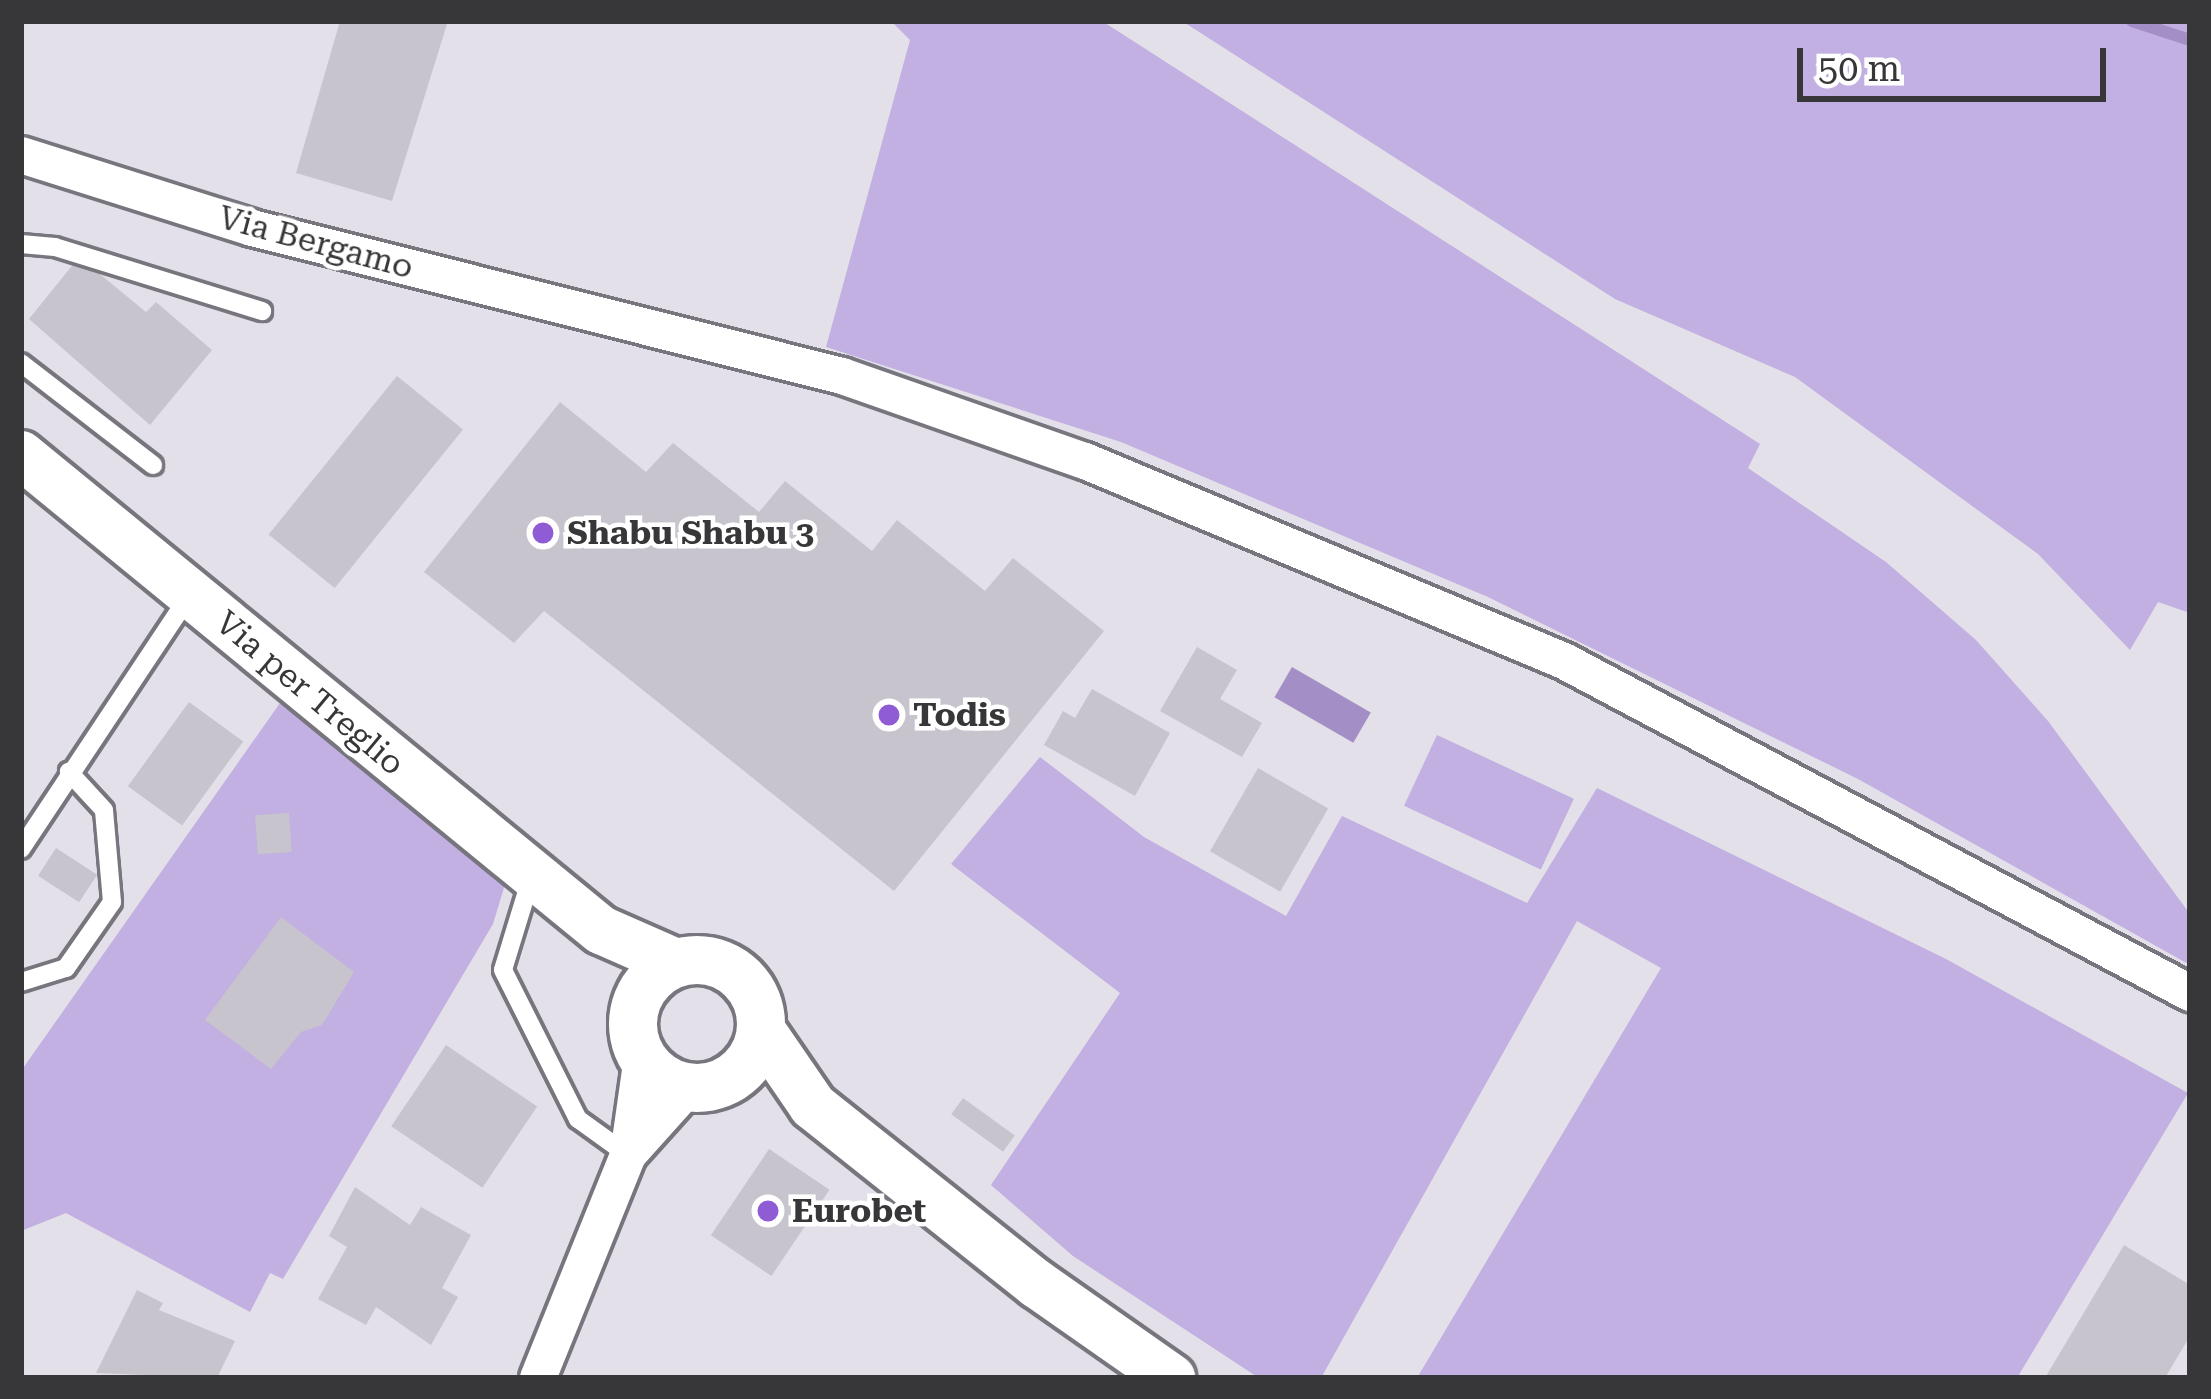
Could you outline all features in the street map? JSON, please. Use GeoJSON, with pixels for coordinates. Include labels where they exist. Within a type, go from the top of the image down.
{"type":"FeatureCollection","features":[{"type":"Feature","properties":{"kind":"main road","name":"Via per Treglio"},"geometry":{"type":"LineString","coordinates":[[21,455],[602,930],[676,963]]}},
{"type":"Feature","properties":{"kind":"main road","name":"Via per Treglio"},"geometry":{"type":"LineString","coordinates":[[602,930],[634,1009]]}},
{"type":"Feature","properties":{"kind":"main road"},"geometry":{"type":"LineString","coordinates":[[709,1084],[753,1055],[760,1030],[757,1002],[736,973],[712,961],[676,963],[652,978],[634,1009],[642,1057],[709,1084],[813,1106]]}},
{"type":"Feature","properties":{"kind":"main road"},"geometry":{"type":"LineString","coordinates":[[760,1030],[813,1106],[1054,1297],[1171,1378]]}},
{"type":"Feature","properties":{"kind":"street","name":"Via Bergamo"},"geometry":{"type":"LineString","coordinates":[[21,154],[252,228],[842,376],[1330,557],[1564,661],[1815,787],[2190,992]]}},
{"type":"Feature","properties":{"kind":"street"},"geometry":{"type":"LineString","coordinates":[[538,1378],[628,1155],[642,1057]]}},
{"type":"Feature","properties":{"kind":"street"},"geometry":{"type":"LineString","coordinates":[[628,1155],[709,1084]]}},
{"type":"Feature","properties":{"kind":"lane"},"geometry":{"type":"LineString","coordinates":[[21,244],[55,248],[262,311]]}},
{"type":"Feature","properties":{"kind":"lane"},"geometry":{"type":"LineString","coordinates":[[21,363],[153,465]]}},
{"type":"Feature","properties":{"kind":"lane"},"geometry":{"type":"LineString","coordinates":[[21,850],[191,594]]}},
{"type":"Feature","properties":{"kind":"lane"},"geometry":{"type":"LineString","coordinates":[[21,982],[66,968],[112,902],[104,810],[69,772]]}},
{"type":"Feature","properties":{"kind":"lane"},"geometry":{"type":"LineString","coordinates":[[532,874],[503,970],[578,1120],[628,1155]]}},
{"type":"Feature","properties":{"kind":"shaded area"},"geometry":{"type":"Polygon","coordinates":[[[891,21],[1102,21],[1760,444],[1748,468],[1886,562],[1976,640],[2048,721],[2190,914],[2190,965],[1858,779],[1488,597],[1121,442],[826,347],[910,40],[891,21]]]}},
{"type":"Feature","properties":{"kind":"shaded area"},"geometry":{"type":"Polygon","coordinates":[[[1182,21],[2190,21],[2190,613],[2158,602],[2130,650],[2038,554],[1795,377],[1615,299],[1182,21]]]}},
{"type":"Feature","properties":{"kind":"shaded area"},"geometry":{"type":"Polygon","coordinates":[[[1292,667],[1371,713],[1353,743],[1274,697],[1292,667]]]}},
{"type":"Feature","properties":{"kind":"shaded area"},"geometry":{"type":"Polygon","coordinates":[[[280,703],[506,881],[493,924],[283,1279],[270,1273],[250,1312],[66,1213],[21,1231],[21,1071],[280,703]]]}},
{"type":"Feature","properties":{"kind":"shaded area"},"geometry":{"type":"Polygon","coordinates":[[[1437,735],[1574,799],[1541,870],[1404,806],[1437,735]]]}},
{"type":"Feature","properties":{"kind":"shaded area"},"geometry":{"type":"Polygon","coordinates":[[[1040,757],[1144,837],[1286,916],[1342,816],[1527,903],[1597,788],[1946,959],[2188,1093],[2017,1378],[1417,1378],[1661,968],[1577,921],[1321,1378],[1259,1378],[1073,1256],[991,1185],[1120,993],[951,864],[1040,757]]]}},
{"type":"Feature","properties":{"kind":"building"},"geometry":{"type":"Polygon","coordinates":[[[340,21],[448,21],[392,201],[296,173],[340,21]]]}},
{"type":"Feature","properties":{"kind":"building"},"geometry":{"type":"Polygon","coordinates":[[[79,257],[146,312],[156,302],[212,350],[150,425],[29,319],[79,257]]]}},
{"type":"Feature","properties":{"kind":"building"},"geometry":{"type":"Polygon","coordinates":[[[397,376],[463,429],[335,588],[269,535],[397,376]]]}},
{"type":"Feature","properties":{"kind":"building"},"geometry":{"type":"Polygon","coordinates":[[[560,402],[646,472],[673,443],[759,512],[785,481],[872,551],[897,520],[985,591],[1013,558],[1104,631],[894,891],[544,611],[514,643],[424,572],[560,402]]]}},
{"type":"Feature","properties":{"kind":"building"},"geometry":{"type":"Polygon","coordinates":[[[1197,647],[1237,670],[1220,699],[1262,723],[1242,757],[1160,711],[1197,647]]]}},
{"type":"Feature","properties":{"kind":"building"},"geometry":{"type":"Polygon","coordinates":[[[1092,689],[1170,733],[1135,796],[1044,745],[1063,711],[1075,718],[1092,689]]]}},
{"type":"Feature","properties":{"kind":"building"},"geometry":{"type":"Polygon","coordinates":[[[189,702],[243,741],[182,826],[128,786],[189,702]]]}},
{"type":"Feature","properties":{"kind":"building"},"geometry":{"type":"Polygon","coordinates":[[[1258,768],[1328,809],[1280,892],[1210,851],[1258,768]]]}},
{"type":"Feature","properties":{"kind":"building"},"geometry":{"type":"Polygon","coordinates":[[[289,813],[292,852],[258,854],[255,815],[289,813]]]}},
{"type":"Feature","properties":{"kind":"building"},"geometry":{"type":"Polygon","coordinates":[[[56,848],[97,875],[79,902],[38,876],[56,848]]]}},
{"type":"Feature","properties":{"kind":"building"},"geometry":{"type":"Polygon","coordinates":[[[281,917],[354,972],[322,1025],[301,1032],[271,1069],[205,1020],[281,917]]]}},
{"type":"Feature","properties":{"kind":"building"},"geometry":{"type":"Polygon","coordinates":[[[446,1045],[537,1107],[482,1188],[391,1126],[446,1045]]]}},
{"type":"Feature","properties":{"kind":"building"},"geometry":{"type":"Polygon","coordinates":[[[963,1098],[1015,1136],[1003,1152],[951,1114],[963,1098]]]}},
{"type":"Feature","properties":{"kind":"building","name":"Eurobet"},"geometry":{"type":"Polygon","coordinates":[[[769,1149],[830,1190],[771,1276],[711,1235],[769,1149]]]}},
{"type":"Feature","properties":{"kind":"building"},"geometry":{"type":"Polygon","coordinates":[[[355,1187],[410,1225],[421,1207],[471,1235],[442,1288],[458,1297],[431,1345],[376,1307],[366,1325],[318,1299],[347,1247],[329,1236],[355,1187]]]}},
{"type":"Feature","properties":{"kind":"building"},"geometry":{"type":"Polygon","coordinates":[[[2124,1245],[2190,1285],[2190,1336],[2165,1378],[2045,1378],[2124,1245]]]}},
{"type":"Feature","properties":{"kind":"building"},"geometry":{"type":"Polygon","coordinates":[[[137,1290],[163,1303],[159,1310],[235,1341],[217,1378],[96,1373],[137,1290]]]}},
{"type":"Feature","properties":{"kind":"waterway"},"geometry":{"type":"LineString","coordinates":[[2132,21],[2190,40]]}},
{"type":"Feature","properties":{"kind":"place","name":"Shabu Shabu 3"},"geometry":{"type":"Point","coordinates":[543,533]}},
{"type":"Feature","properties":{"kind":"place","name":"Todis"},"geometry":{"type":"Point","coordinates":[889,715]}},
{"type":"Feature","properties":{"kind":"place","name":"Eurobet"},"geometry":{"type":"Point","coordinates":[768,1211]}}]}
